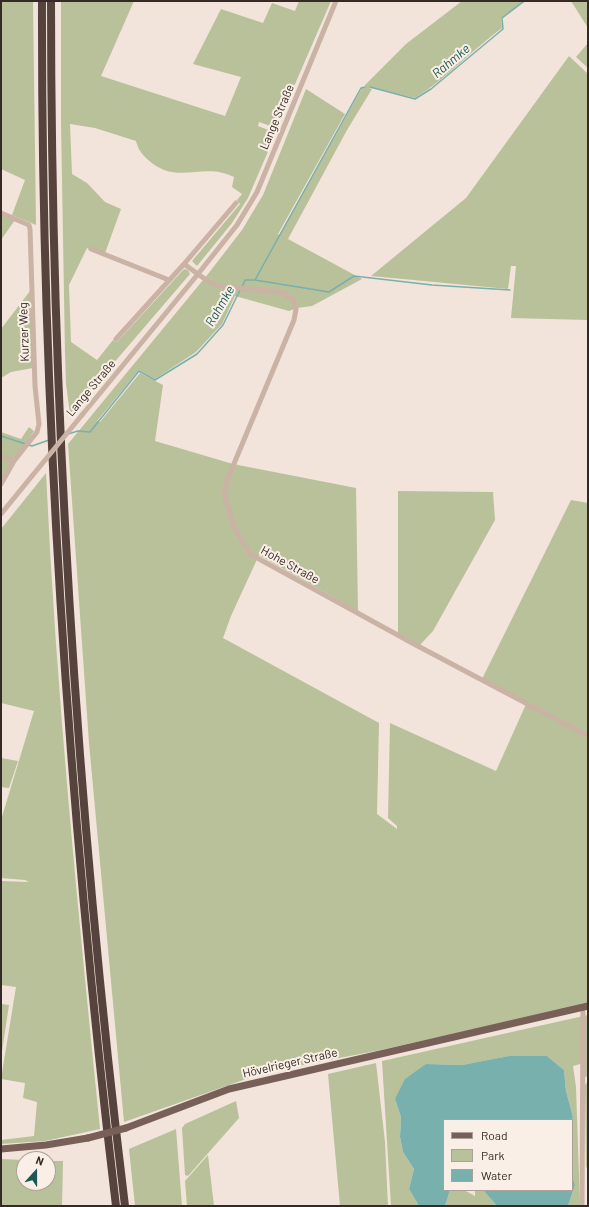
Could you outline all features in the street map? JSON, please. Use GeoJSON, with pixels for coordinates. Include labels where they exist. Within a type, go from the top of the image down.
{"type":"FeatureCollection","features":[{"type":"Feature","properties":{"kind":"highway"},"geometry":{"type":"LineString","coordinates":[[42,1],[45,238],[52,446],[59,589],[85,919],[116,1206]]}},
{"type":"Feature","properties":{"kind":"highway"},"geometry":{"type":"LineString","coordinates":[[51,1],[54,254],[60,434],[76,708],[93,912],[125,1206]]}},
{"type":"Feature","properties":{"kind":"main road","name":"Hövelrieger Straße"},"geometry":{"type":"LineString","coordinates":[[1,1149],[46,1146],[88,1138],[126,1128],[229,1089],[586,1007]]}},
{"type":"Feature","properties":{"kind":"street","name":"Lange Straße"},"geometry":{"type":"LineString","coordinates":[[1,514],[198,274],[236,225],[257,192],[336,1]]}},
{"type":"Feature","properties":{"kind":"street"},"geometry":{"type":"LineString","coordinates":[[116,339],[184,264],[236,203]]}},
{"type":"Feature","properties":{"kind":"street","name":"Kurzer Weg"},"geometry":{"type":"LineString","coordinates":[[1,212],[29,225],[30,229],[35,386],[38,424],[37,432],[14,461],[1,484]]}},
{"type":"Feature","properties":{"kind":"street"},"geometry":{"type":"LineString","coordinates":[[91,249],[169,280]]}},
{"type":"Feature","properties":{"kind":"street"},"geometry":{"type":"LineString","coordinates":[[184,264],[198,274]]}},
{"type":"Feature","properties":{"kind":"street","name":"Hohe Straße"},"geometry":{"type":"LineString","coordinates":[[198,274],[218,286],[286,293],[293,299],[296,309],[294,320],[228,478],[224,492],[234,527],[250,554],[407,641],[588,736]]}},
{"type":"Feature","properties":{"kind":"street"},"geometry":{"type":"LineString","coordinates":[[1,456],[14,461]]}},
{"type":"Feature","properties":{"kind":"street"},"geometry":{"type":"LineString","coordinates":[[582,1206],[586,1007]]}},
{"type":"Feature","properties":{"kind":"green space"},"geometry":{"type":"Polygon","coordinates":[[[1,1],[33,1],[36,225],[12,215],[25,180],[1,169],[1,1]]]}},
{"type":"Feature","properties":{"kind":"green space"},"geometry":{"type":"Polygon","coordinates":[[[61,1],[134,1],[101,76],[225,116],[241,77],[193,64],[221,9],[263,23],[272,3],[295,11],[299,1],[331,1],[276,128],[259,122],[258,126],[276,133],[248,198],[232,223],[197,266],[192,261],[240,204],[237,200],[242,194],[232,187],[234,177],[211,171],[179,173],[169,171],[158,167],[147,159],[140,151],[136,141],[95,128],[70,124],[72,174],[87,183],[105,202],[121,209],[104,256],[87,248],[69,285],[71,342],[97,360],[113,340],[117,342],[184,269],[188,270],[190,274],[70,414],[66,384],[65,353],[61,122],[61,1]]]}},
{"type":"Feature","properties":{"kind":"green space"},"geometry":{"type":"Polygon","coordinates":[[[462,1],[526,1],[501,18],[502,28],[438,82],[415,98],[369,88],[372,89],[347,130],[288,239],[362,279],[312,306],[297,308],[289,311],[235,296],[222,324],[196,352],[155,379],[139,370],[97,421],[100,422],[140,373],[163,385],[155,441],[233,464],[356,488],[358,611],[259,555],[231,616],[223,638],[379,723],[377,814],[397,829],[397,826],[388,818],[390,723],[496,771],[527,702],[482,679],[571,500],[588,503],[588,1004],[376,1051],[266,1072],[124,1122],[89,743],[68,444],[208,274],[242,230],[263,195],[306,89],[345,114],[278,234],[279,235],[362,88],[365,88],[365,85],[406,44],[462,1]]]}},
{"type":"Feature","properties":{"kind":"green space"},"geometry":{"type":"Polygon","coordinates":[[[571,1],[588,1],[588,28],[571,1]]]}},
{"type":"Feature","properties":{"kind":"green space"},"geometry":{"type":"Polygon","coordinates":[[[588,43],[588,68],[576,57],[588,43]]]}},
{"type":"Feature","properties":{"kind":"green space"},"geometry":{"type":"Polygon","coordinates":[[[569,56],[588,74],[588,320],[511,318],[516,266],[511,266],[508,289],[371,276],[466,198],[569,56]]]}},
{"type":"Feature","properties":{"kind":"green space"},"geometry":{"type":"Polygon","coordinates":[[[1,214],[15,220],[1,240],[1,214]]]}},
{"type":"Feature","properties":{"kind":"green space"},"geometry":{"type":"Polygon","coordinates":[[[30,291],[33,368],[11,372],[1,378],[1,329],[30,291]]]}},
{"type":"Feature","properties":{"kind":"green space"},"geometry":{"type":"Polygon","coordinates":[[[29,427],[34,431],[1,479],[1,432],[21,439],[29,427]]]}},
{"type":"Feature","properties":{"kind":"green space"},"geometry":{"type":"Polygon","coordinates":[[[46,473],[50,555],[62,719],[100,1129],[45,1141],[1,1144],[1,1140],[34,1136],[37,1102],[23,1098],[25,1083],[1,1079],[16,987],[1,985],[1,881],[29,882],[25,880],[1,878],[1,820],[34,711],[1,703],[1,529],[46,473]]]}},
{"type":"Feature","properties":{"kind":"green space"},"geometry":{"type":"Polygon","coordinates":[[[398,491],[493,492],[495,520],[433,631],[420,645],[398,633],[398,491]]]}},
{"type":"Feature","properties":{"kind":"green space"},"geometry":{"type":"Polygon","coordinates":[[[1,758],[18,761],[9,788],[1,787],[1,758]]]}},
{"type":"Feature","properties":{"kind":"green space"},"geometry":{"type":"Polygon","coordinates":[[[1,1004],[9,1005],[1,1058],[1,1004]]]}},
{"type":"Feature","properties":{"kind":"green space"},"geometry":{"type":"Polygon","coordinates":[[[588,1015],[588,1076],[583,1078],[584,1063],[573,1066],[576,1087],[580,1206],[568,1206],[575,1185],[573,1178],[573,1119],[572,1119],[573,1117],[566,1091],[564,1070],[547,1056],[510,1056],[462,1065],[426,1064],[395,1099],[401,1117],[400,1137],[403,1152],[414,1169],[409,1189],[419,1206],[391,1206],[382,1061],[588,1015]]]}},
{"type":"Feature","properties":{"kind":"green space"},"geometry":{"type":"Polygon","coordinates":[[[376,1063],[385,1142],[388,1206],[340,1206],[328,1074],[376,1063]]]}},
{"type":"Feature","properties":{"kind":"green space"},"geometry":{"type":"Polygon","coordinates":[[[588,1081],[588,1169],[586,1167],[585,1085],[588,1081]]]}},
{"type":"Feature","properties":{"kind":"green space"},"geometry":{"type":"Polygon","coordinates":[[[236,1101],[239,1118],[188,1176],[185,1175],[182,1128],[185,1124],[236,1101]]]}},
{"type":"Feature","properties":{"kind":"green space"},"geometry":{"type":"Polygon","coordinates":[[[176,1129],[182,1206],[135,1206],[129,1149],[176,1129]]]}},
{"type":"Feature","properties":{"kind":"green space"},"geometry":{"type":"Polygon","coordinates":[[[208,1155],[214,1206],[187,1206],[185,1181],[208,1155]]]}},
{"type":"Feature","properties":{"kind":"green space"},"geometry":{"type":"Polygon","coordinates":[[[1,1159],[16,1160],[16,1191],[56,1191],[56,1161],[63,1161],[62,1206],[1,1206],[1,1159]]]}},
{"type":"Feature","properties":{"kind":"green space"},"geometry":{"type":"Polygon","coordinates":[[[450,1191],[466,1191],[475,1196],[475,1191],[484,1191],[497,1206],[445,1206],[450,1191]]]}},
{"type":"Feature","properties":{"kind":"water"},"geometry":{"type":"Polygon","coordinates":[[[509,1056],[547,1056],[564,1070],[566,1091],[573,1117],[572,1119],[443,1119],[443,1191],[450,1191],[445,1206],[419,1206],[409,1189],[414,1169],[403,1152],[400,1137],[401,1117],[395,1099],[405,1079],[426,1064],[462,1065],[509,1056]]]}},
{"type":"Feature","properties":{"kind":"water"},"geometry":{"type":"Polygon","coordinates":[[[573,1178],[575,1185],[573,1191],[573,1178]]]}},
{"type":"Feature","properties":{"kind":"water"},"geometry":{"type":"Polygon","coordinates":[[[484,1191],[573,1191],[568,1206],[497,1206],[484,1191]]]}},
{"type":"Feature","properties":{"kind":"waterway","name":"Rahmke"},"geometry":{"type":"LineString","coordinates":[[370,87],[415,99],[431,89],[503,29],[502,18],[524,1]]}},
{"type":"Feature","properties":{"kind":"waterway","name":"Rahmke"},"geometry":{"type":"LineString","coordinates":[[242,287],[245,280],[255,280],[361,88],[365,87]]}},
{"type":"Feature","properties":{"kind":"waterway"},"geometry":{"type":"LineString","coordinates":[[255,280],[329,292],[354,276],[432,285],[510,290]]}},
{"type":"Feature","properties":{"kind":"waterway","name":"Rahmke"},"geometry":{"type":"LineString","coordinates":[[68,434],[78,431],[90,432],[139,371],[155,380],[197,354],[223,325],[240,290]]}},
{"type":"Feature","properties":{"kind":"waterway","name":"Rahmke"},"geometry":{"type":"LineString","coordinates":[[1,436],[32,446],[49,440]]}}]}
